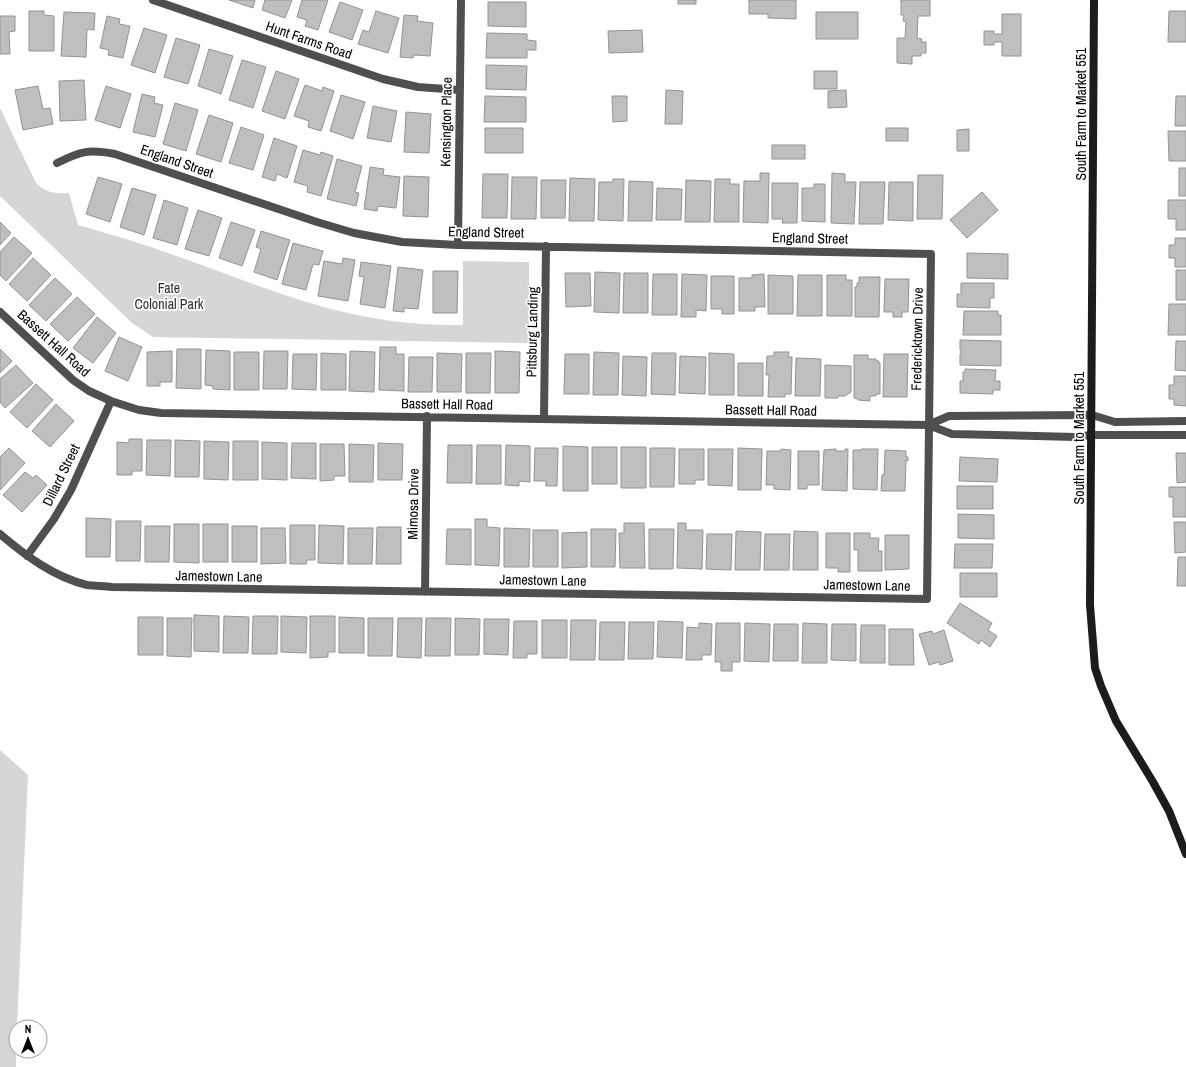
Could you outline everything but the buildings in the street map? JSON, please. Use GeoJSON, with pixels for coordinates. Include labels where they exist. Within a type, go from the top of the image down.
{"type":"FeatureCollection","features":[{"type":"Feature","properties":{"kind":"main road","name":"South Farm to Market 551"},"geometry":{"type":"LineString","coordinates":[[1094,0],[1090,605],[1095,668],[1116,721],[1169,811],[1186,854]]}},
{"type":"Feature","properties":{"kind":"street","name":"Hunt Farms Road"},"geometry":{"type":"LineString","coordinates":[[153,0],[382,78],[418,87],[459,90]]}},
{"type":"Feature","properties":{"kind":"street","name":"Kensington Place"},"geometry":{"type":"LineString","coordinates":[[458,245],[461,0]]}},
{"type":"Feature","properties":{"kind":"street","name":"England Street"},"geometry":{"type":"LineString","coordinates":[[57,163],[86,151],[99,151],[115,154],[317,222],[354,233],[402,242],[458,245],[931,254]]}},
{"type":"Feature","properties":{"kind":"street","name":"Pittsburg Landing"},"geometry":{"type":"LineString","coordinates":[[544,419],[546,246]]}},
{"type":"Feature","properties":{"kind":"street","name":"Fredericktown Drive"},"geometry":{"type":"LineString","coordinates":[[928,425],[931,254]]}},
{"type":"Feature","properties":{"kind":"street","name":"Bassett Hall Road"},"geometry":{"type":"LineString","coordinates":[[0,312],[72,380],[89,391],[111,401],[139,410],[161,413],[928,425],[952,434],[1075,437],[1092,435],[1186,434]]}},
{"type":"Feature","properties":{"kind":"street","name":"Dillard Street"},"geometry":{"type":"LineString","coordinates":[[27,556],[54,519],[71,490],[111,401]]}},
{"type":"Feature","properties":{"kind":"street","name":"Bassett Hall Road"},"geometry":{"type":"LineString","coordinates":[[928,425],[949,416],[1092,415],[1115,422],[1186,421]]}},
{"type":"Feature","properties":{"kind":"street","name":"Mimosa Drive"},"geometry":{"type":"LineString","coordinates":[[425,592],[427,416]]}},
{"type":"Feature","properties":{"kind":"street","name":"Jamestown Lane"},"geometry":{"type":"LineString","coordinates":[[0,534],[27,556],[66,579],[88,585],[112,587],[927,599],[928,425]]}},
{"type":"Feature","properties":{"kind":"green space","name":"Fate Colonial Park"},"geometry":{"type":"Polygon","coordinates":[[[0,108],[36,183],[51,192],[69,193],[78,225],[156,249],[274,292],[312,304],[396,322],[463,325],[463,261],[529,262],[529,343],[153,337],[131,322],[0,196],[0,108]]]}},
{"type":"Feature","properties":{"kind":"green space"},"geometry":{"type":"Polygon","coordinates":[[[0,750],[28,775],[17,1019],[8,1019],[8,1059],[16,1059],[16,1067],[0,1067],[0,750]]]}}]}
